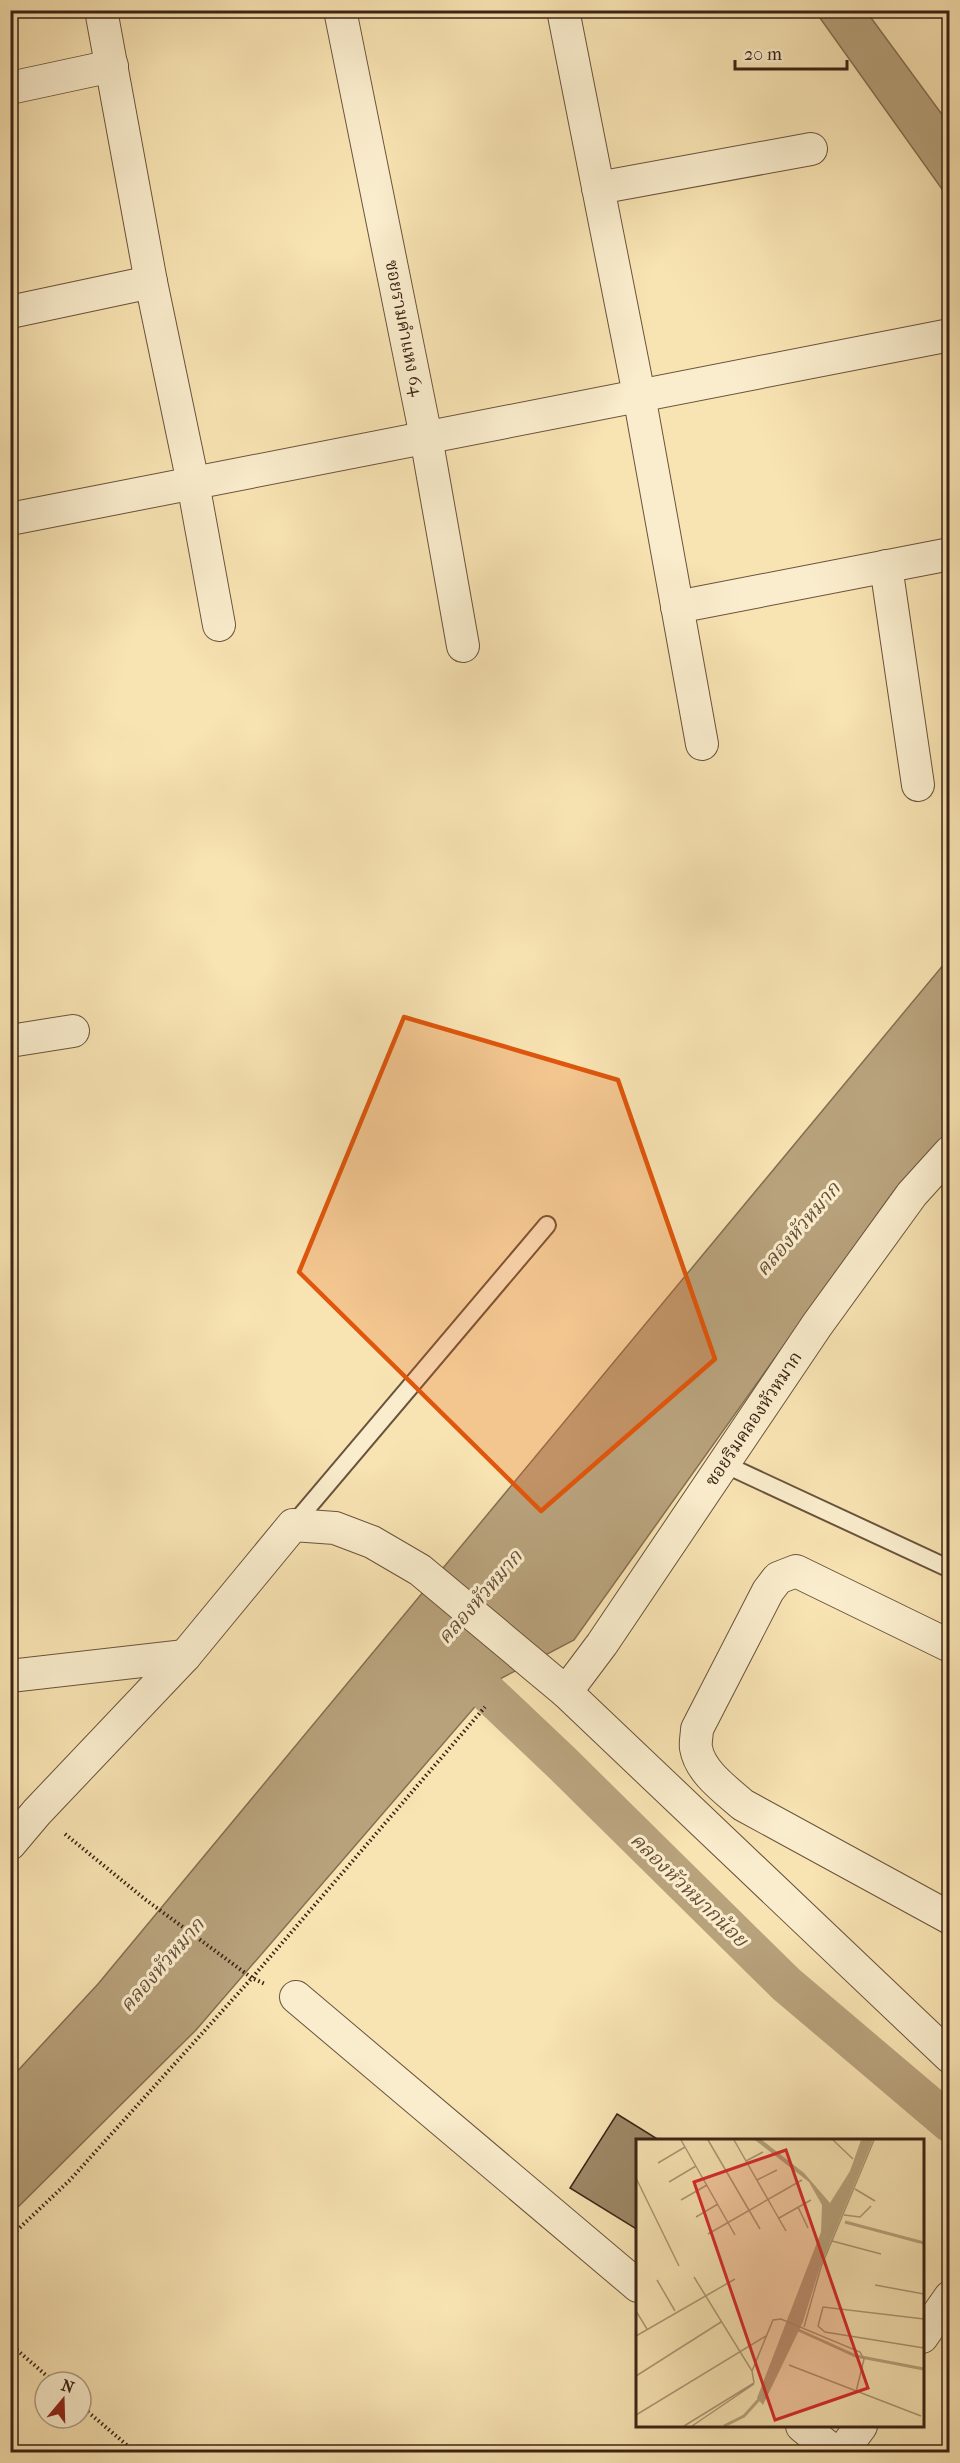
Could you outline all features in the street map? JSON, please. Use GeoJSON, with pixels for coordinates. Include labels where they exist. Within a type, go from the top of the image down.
{"type":"FeatureCollection","features":[{"type":"Feature","properties":{"kind":"street"},"geometry":{"type":"LineString","coordinates":[[101,10],[151,282],[193,483],[219,625]]}},
{"type":"Feature","properties":{"kind":"street","name":"ซอยรามคำแหง 64"},"geometry":{"type":"LineString","coordinates":[[340,10],[426,437],[463,646]]}},
{"type":"Feature","properties":{"kind":"street"},"geometry":{"type":"LineString","coordinates":[[562,10],[639,395],[702,744]]}},
{"type":"Feature","properties":{"kind":"street"},"geometry":{"type":"LineString","coordinates":[[10,88],[112,66]]}},
{"type":"Feature","properties":{"kind":"street"},"geometry":{"type":"LineString","coordinates":[[598,188],[811,149]]}},
{"type":"Feature","properties":{"kind":"street"},"geometry":{"type":"LineString","coordinates":[[10,312],[151,282]]}},
{"type":"Feature","properties":{"kind":"street"},"geometry":{"type":"LineString","coordinates":[[10,519],[950,335]]}},
{"type":"Feature","properties":{"kind":"street"},"geometry":{"type":"LineString","coordinates":[[677,607],[950,554]]}},
{"type":"Feature","properties":{"kind":"street"},"geometry":{"type":"LineString","coordinates":[[886,566],[918,785]]}},
{"type":"Feature","properties":{"kind":"street"},"geometry":{"type":"LineString","coordinates":[[10,1041],[73,1031]]}},
{"type":"Feature","properties":{"kind":"street","name":"ซอยริมคลองหัวหมาก"},"geometry":{"type":"LineString","coordinates":[[556,1684],[602,1644],[816,1325],[912,1194],[950,1152]]}},
{"type":"Feature","properties":{"kind":"street"},"geometry":{"type":"LineString","coordinates":[[10,1844],[37,1812],[185,1656],[294,1525],[335,1528],[372,1542],[420,1570],[556,1684],[950,2057]]}},
{"type":"Feature","properties":{"kind":"street"},"geometry":{"type":"LineString","coordinates":[[950,1646],[796,1571],[778,1578],[768,1591],[697,1729],[696,1748],[701,1761],[715,1780],[743,1805],[950,1918]]}},
{"type":"Feature","properties":{"kind":"street"},"geometry":{"type":"LineString","coordinates":[[10,1676],[185,1656]]}},
{"type":"Feature","properties":{"kind":"street"},"geometry":{"type":"LineString","coordinates":[[296,1997],[636,2284]]}},
{"type":"Feature","properties":{"kind":"street"},"geometry":{"type":"LineString","coordinates":[[924,2334],[950,2297]]}},
{"type":"Feature","properties":{"kind":"street"},"geometry":{"type":"LineString","coordinates":[[803,2427],[834,2452]]}},
{"type":"Feature","properties":{"kind":"street"},"geometry":{"type":"LineString","coordinates":[[842,2452],[860,2427]]}},
{"type":"Feature","properties":{"kind":"lane"},"geometry":{"type":"LineString","coordinates":[[294,1525],[547,1225]]}},
{"type":"Feature","properties":{"kind":"lane"},"geometry":{"type":"LineString","coordinates":[[724,1464],[950,1569]]}},
{"type":"Feature","properties":{"kind":"path"},"geometry":{"type":"LineString","coordinates":[[10,2237],[70,2180],[212,2022],[485,1707]]}},
{"type":"Feature","properties":{"kind":"path"},"geometry":{"type":"LineString","coordinates":[[37,1812],[146,1900],[247,1974]]}},
{"type":"Feature","properties":{"kind":"path"},"geometry":{"type":"LineString","coordinates":[[10,2344],[40,2370]]}},
{"type":"Feature","properties":{"kind":"path"},"geometry":{"type":"LineString","coordinates":[[93,2416],[135,2452]]}},
{"type":"Feature","properties":{"kind":"highlighted area"},"geometry":{"type":"Polygon","coordinates":[[[404,1017],[618,1080],[715,1359],[541,1511],[299,1272],[404,1017]]]}},
{"type":"Feature","properties":{"kind":"water"},"geometry":{"type":"Polygon","coordinates":[[[815,11],[866,11],[949,124],[949,199],[815,11]]]}},
{"type":"Feature","properties":{"kind":"water","name":"คลองหัวหมาก"},"geometry":{"type":"Polygon","coordinates":[[[949,958],[949,1130],[896,1188],[574,1640],[498,1680],[196,2030],[11,2214],[11,2078],[98,1984],[949,958]]]}},
{"type":"Feature","properties":{"kind":"building"},"geometry":{"type":"Polygon","coordinates":[[[617,2114],[657,2139],[636,2139],[636,2229],[570,2188],[617,2114]]]}},
{"type":"Feature","properties":{"kind":"waterway","name":"คลองหัวหมากน้อย"},"geometry":{"type":"LineString","coordinates":[[449,1656],[563,1764],[786,1984],[950,2123]]}}]}
